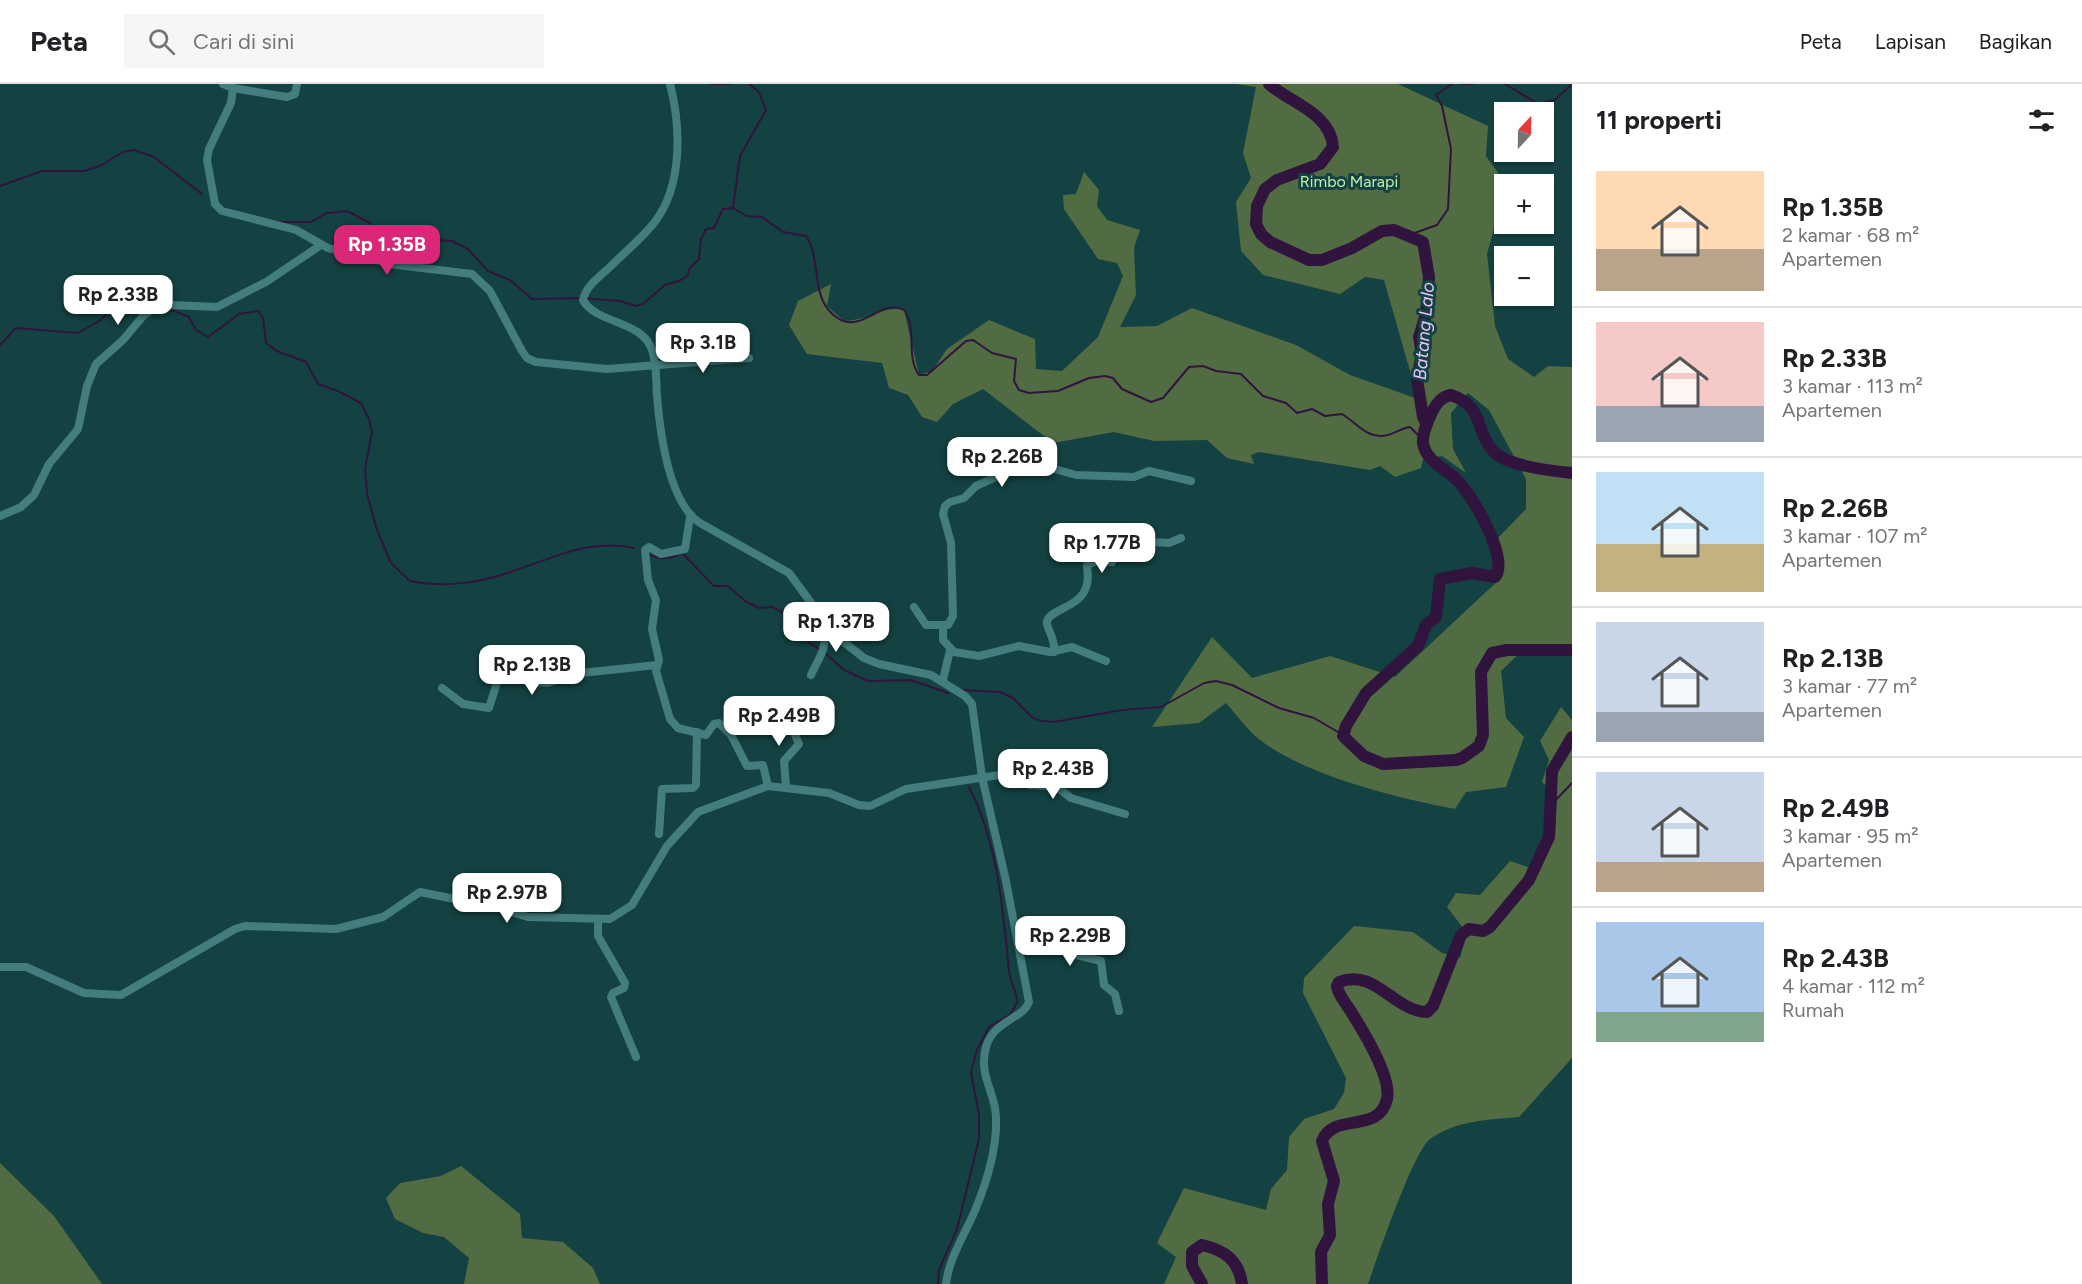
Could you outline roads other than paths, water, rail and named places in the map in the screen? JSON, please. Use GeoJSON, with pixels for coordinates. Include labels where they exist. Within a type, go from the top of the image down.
{"type":"FeatureCollection","features":[{"type":"Feature","properties":{"kind":"street"},"geometry":{"type":"LineString","coordinates":[[223,84],[232,88],[287,98],[295,94],[297,84]]}},
{"type":"Feature","properties":{"kind":"street"},"geometry":{"type":"LineString","coordinates":[[670,84],[678,143],[672,183],[664,205],[652,225],[590,286],[584,300],[590,308],[641,335],[652,348],[657,400],[666,454],[675,489],[690,517],[789,573],[823,620],[846,646],[864,658],[879,664],[919,670],[943,680],[965,696],[972,705],[982,777],[1016,930],[1029,1002],[1026,1009],[998,1026],[987,1046],[983,1068],[996,1118],[993,1150],[976,1206],[953,1258],[946,1284]]}},
{"type":"Feature","properties":{"kind":"street"},"geometry":{"type":"LineString","coordinates":[[232,88],[231,103],[209,149],[207,160],[215,204],[222,211],[296,230],[321,245],[397,265],[472,273],[490,291],[527,358],[536,362],[607,369],[749,358]]}},
{"type":"Feature","properties":{"kind":"street"},"geometry":{"type":"LineString","coordinates":[[0,516],[21,507],[34,495],[49,464],[78,429],[87,386],[96,364],[123,340],[144,315],[158,306],[217,307],[266,282],[321,245]]}},
{"type":"Feature","properties":{"kind":"street"},"geometry":{"type":"LineString","coordinates":[[914,607],[926,625],[948,625],[953,616],[951,543],[943,514],[945,506],[954,499],[964,498],[976,486],[1024,464],[1086,475],[1134,477],[1149,471],[1191,481]]}},
{"type":"Feature","properties":{"kind":"street"},"geometry":{"type":"LineString","coordinates":[[690,517],[684,549],[661,554],[649,546],[645,550],[648,580],[656,600],[652,629],[659,660],[656,671],[672,722],[678,728],[706,735],[714,724],[719,723],[731,735],[746,765],[764,766],[768,786]]}},
{"type":"Feature","properties":{"kind":"street"},"geometry":{"type":"LineString","coordinates":[[1054,652],[1056,640],[1047,625],[1047,620],[1054,611],[1067,609],[1080,596],[1087,584],[1088,564],[1099,560],[1112,562],[1113,545],[1119,540],[1169,543],[1181,538]]}},
{"type":"Feature","properties":{"kind":"street"},"geometry":{"type":"LineString","coordinates":[[811,675],[823,652],[826,638],[821,627],[823,620]]}},
{"type":"Feature","properties":{"kind":"street"},"geometry":{"type":"LineString","coordinates":[[943,625],[943,640],[950,650],[985,656],[1002,649],[1022,646],[1054,652],[1076,647],[1106,661]]}},
{"type":"Feature","properties":{"kind":"street"},"geometry":{"type":"LineString","coordinates":[[943,680],[950,650]]}},
{"type":"Feature","properties":{"kind":"street"},"geometry":{"type":"LineString","coordinates":[[442,688],[463,704],[489,708],[499,676],[504,672],[529,682],[548,683],[572,674],[657,666]]}},
{"type":"Feature","properties":{"kind":"street"},"geometry":{"type":"LineString","coordinates":[[786,787],[784,760],[799,744],[791,725],[794,708]]}},
{"type":"Feature","properties":{"kind":"street"},"geometry":{"type":"LineString","coordinates":[[658,834],[662,789],[693,788],[696,785],[697,732]]}},
{"type":"Feature","properties":{"kind":"street"},"geometry":{"type":"LineString","coordinates":[[0,967],[26,967],[84,993],[121,995],[235,929],[244,926],[336,929],[350,927],[383,917],[420,892],[499,908],[528,917],[598,920],[618,916],[632,906],[666,846],[698,812],[768,786],[829,793],[859,805],[870,806],[906,789],[1008,774],[1029,785],[1057,787],[1073,799],[1125,813]]}},
{"type":"Feature","properties":{"kind":"street"},"geometry":{"type":"LineString","coordinates":[[598,920],[598,936],[625,983],[624,988],[613,993],[611,997],[636,1057]]}},
{"type":"Feature","properties":{"kind":"street"},"geometry":{"type":"LineString","coordinates":[[1016,930],[1037,928],[1068,932],[1069,953],[1101,961],[1104,985],[1114,994],[1119,1011]]}},
{"type":"Feature","properties":{"kind":"waterway"},"geometry":{"type":"LineString","coordinates":[[711,84],[730,84]]}},
{"type":"Feature","properties":{"kind":"waterway"},"geometry":{"type":"LineString","coordinates":[[733,208],[740,156],[766,110],[759,92],[749,84]]}},
{"type":"Feature","properties":{"kind":"waterway","name":"Batang Lalo"},"geometry":{"type":"LineString","coordinates":[[1269,84],[1317,117],[1325,125],[1333,147],[1320,164],[1277,180],[1265,189],[1257,206],[1256,224],[1261,234],[1270,242],[1309,260],[1322,260],[1352,248],[1382,231],[1394,230],[1423,242],[1429,277],[1426,314],[1419,337],[1422,354],[1417,379],[1423,417],[1427,424]]}},
{"type":"Feature","properties":{"kind":"waterway"},"geometry":{"type":"LineString","coordinates":[[1409,235],[1437,225],[1448,209],[1451,149],[1442,106],[1436,95],[1452,84]]}},
{"type":"Feature","properties":{"kind":"waterway"},"geometry":{"type":"LineString","coordinates":[[1462,84],[1473,84]]}},
{"type":"Feature","properties":{"kind":"waterway"},"geometry":{"type":"LineString","coordinates":[[1505,84],[1538,104],[1555,100],[1572,84]]}},
{"type":"Feature","properties":{"kind":"waterway"},"geometry":{"type":"LineString","coordinates":[[0,186],[42,171],[84,171],[100,166],[123,152],[134,150],[154,157],[202,194]]}},
{"type":"Feature","properties":{"kind":"waterway"},"geometry":{"type":"LineString","coordinates":[[278,222],[311,222],[327,213],[347,211],[370,223],[386,246],[402,245],[418,239],[452,241],[468,249],[488,271],[510,280],[532,299],[581,298],[620,301],[635,306],[643,304],[665,285],[688,275],[689,269],[699,259],[701,239],[706,229],[714,228],[723,209],[733,208],[746,216],[762,217],[783,232],[806,236],[814,257],[823,302],[839,319],[856,322],[888,308],[896,307],[904,310],[910,325],[913,359],[919,375],[927,375],[966,341],[973,340],[992,353],[1016,359],[1014,381],[1019,390],[1029,393],[1058,391],[1089,378],[1105,376],[1113,378],[1122,389],[1151,402],[1163,398],[1189,367],[1203,366],[1216,371],[1241,374],[1263,396],[1286,403],[1297,413],[1312,409],[1325,416],[1342,414],[1368,433],[1381,436],[1410,427],[1423,440]]}},
{"type":"Feature","properties":{"kind":"waterway"},"geometry":{"type":"LineString","coordinates":[[0,345],[16,328],[78,333],[99,321],[131,294],[144,295],[160,304]]}},
{"type":"Feature","properties":{"kind":"waterway"},"geometry":{"type":"LineString","coordinates":[[169,309],[189,317],[196,330],[208,337],[239,314],[258,311],[263,318],[266,343],[277,351],[306,362],[318,384],[361,403],[369,419],[372,432],[365,469],[367,494],[377,530],[391,563],[410,581],[433,584],[479,581],[582,548],[598,546],[634,548]]}},
{"type":"Feature","properties":{"kind":"waterway"},"geometry":{"type":"LineString","coordinates":[[1572,473],[1531,467],[1502,458],[1495,453],[1484,437],[1470,406],[1451,395],[1438,403],[1424,431],[1425,449],[1436,464],[1456,479],[1471,498],[1493,542],[1498,568],[1495,577],[1472,573],[1440,579],[1436,617],[1426,625],[1418,646],[1366,693],[1346,726],[1343,736],[1364,756],[1383,764],[1462,758],[1479,746],[1483,735],[1481,672],[1492,653],[1507,650],[1572,650]]}},
{"type":"Feature","properties":{"kind":"waterway"},"geometry":{"type":"LineString","coordinates":[[648,554],[665,558],[682,553],[714,586],[728,586],[745,601],[759,608],[773,607],[799,622],[808,633],[809,643],[821,650]]}},
{"type":"Feature","properties":{"kind":"waterway"},"geometry":{"type":"LineString","coordinates":[[824,652],[844,670],[868,681],[911,680],[948,693]]}},
{"type":"Feature","properties":{"kind":"waterway"},"geometry":{"type":"LineString","coordinates":[[961,690],[1000,692],[1013,698],[1033,718],[1054,722],[1122,710],[1161,707],[1204,683],[1216,681],[1232,685],[1279,708],[1314,718],[1343,735]]}},
{"type":"Feature","properties":{"kind":"waterway"},"geometry":{"type":"LineString","coordinates":[[1322,1284],[1321,1252],[1330,1235],[1328,1204],[1334,1181],[1322,1141],[1328,1132],[1336,1127],[1375,1117],[1382,1110],[1387,1099],[1381,1066],[1337,986],[1339,982],[1352,979],[1364,981],[1415,1010],[1427,1012],[1433,1006],[1461,935],[1469,929],[1483,931],[1490,927],[1529,880],[1549,837],[1552,771],[1572,737]]}},
{"type":"Feature","properties":{"kind":"waterway"},"geometry":{"type":"LineString","coordinates":[[1550,806],[1572,783]]}},
{"type":"Feature","properties":{"kind":"waterway"},"geometry":{"type":"LineString","coordinates":[[938,1284],[939,1270],[957,1229],[979,1139],[979,1115],[971,1072],[977,1050],[989,1027],[1011,1014],[1017,1002],[1010,975],[993,854],[979,808],[969,787]]}},
{"type":"Feature","properties":{"kind":"waterway"},"geometry":{"type":"LineString","coordinates":[[1202,1284],[1192,1266],[1192,1252],[1202,1245],[1229,1257],[1238,1268],[1242,1284]]}},
{"type":"Feature","properties":{"kind":"park label","name":"Rimbo Marapi"},"geometry":{"type":"Point","coordinates":[1349,181]}}]}
